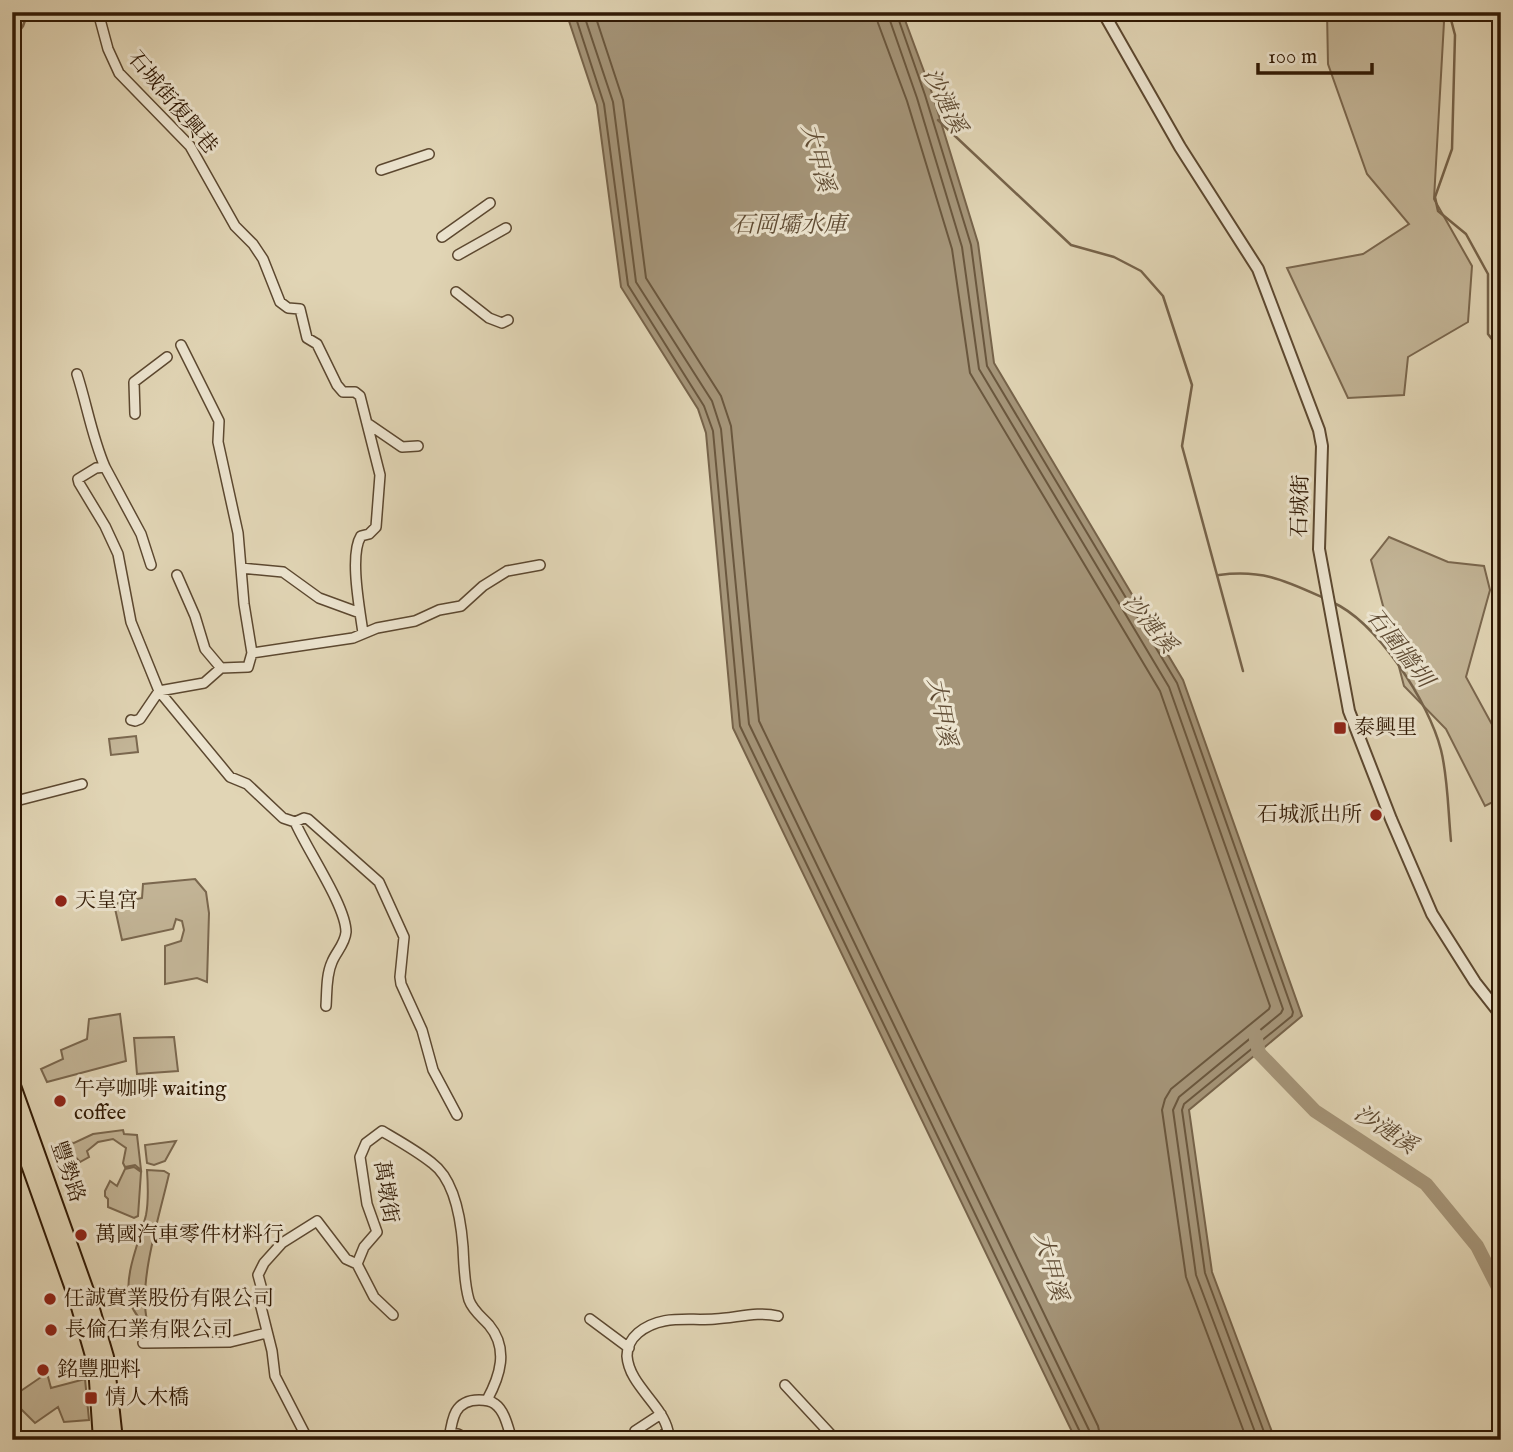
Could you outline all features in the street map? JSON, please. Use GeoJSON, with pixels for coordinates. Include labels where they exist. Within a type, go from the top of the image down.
{"type":"FeatureCollection","features":[{"type":"Feature","properties":{"kind":"main road","name":"豐勢路"},"geometry":{"type":"LineString","coordinates":[[12,1083],[89,1298],[106,1357],[115,1440]]}},
{"type":"Feature","properties":{"kind":"main road","name":"豐勢路"},"geometry":{"type":"LineString","coordinates":[[12,1117],[77,1300],[96,1366],[102,1440]]}},
{"type":"Feature","properties":{"kind":"street"},"geometry":{"type":"LineString","coordinates":[[12,17],[22,12]]}},
{"type":"Feature","properties":{"kind":"street","name":"石城街復興巷"},"geometry":{"type":"LineString","coordinates":[[98,12],[108,49],[120,73],[190,146],[235,226],[253,244],[262,259],[284,306],[300,309],[307,338],[317,344],[340,389],[348,393],[355,392],[360,396],[367,423]]}},
{"type":"Feature","properties":{"kind":"street","name":"石城街"},"geometry":{"type":"LineString","coordinates":[[1103,12],[1180,147],[1262,280],[1320,438],[1322,458],[1319,549],[1349,710],[1391,819],[1432,914],[1475,982],[1501,1015]]}},
{"type":"Feature","properties":{"kind":"street"},"geometry":{"type":"LineString","coordinates":[[381,170],[429,154]]}},
{"type":"Feature","properties":{"kind":"street"},"geometry":{"type":"LineString","coordinates":[[442,237],[490,203]]}},
{"type":"Feature","properties":{"kind":"street"},"geometry":{"type":"LineString","coordinates":[[458,255],[506,229]]}},
{"type":"Feature","properties":{"kind":"street"},"geometry":{"type":"LineString","coordinates":[[456,292],[489,318],[502,323],[508,320]]}},
{"type":"Feature","properties":{"kind":"street"},"geometry":{"type":"LineString","coordinates":[[131,720],[140,719],[159,691],[204,683],[221,668],[248,667],[252,653],[238,533],[218,442],[219,421],[181,345]]}},
{"type":"Feature","properties":{"kind":"street"},"geometry":{"type":"LineString","coordinates":[[135,414],[134,382],[167,357]]}},
{"type":"Feature","properties":{"kind":"street"},"geometry":{"type":"LineString","coordinates":[[77,374],[98,450],[141,534],[151,565]]}},
{"type":"Feature","properties":{"kind":"street"},"geometry":{"type":"LineString","coordinates":[[367,423],[402,447],[418,446]]}},
{"type":"Feature","properties":{"kind":"street"},"geometry":{"type":"LineString","coordinates":[[363,633],[356,580],[356,544],[361,536],[369,534],[376,527],[380,475],[367,423]]}},
{"type":"Feature","properties":{"kind":"street"},"geometry":{"type":"LineString","coordinates":[[105,467],[96,468],[78,479],[118,554],[131,622],[159,691],[230,776],[247,784],[283,818],[295,822],[308,819],[349,854],[380,886],[404,937],[401,984],[422,1030],[433,1070],[457,1115]]}},
{"type":"Feature","properties":{"kind":"street"},"geometry":{"type":"LineString","coordinates":[[252,653],[319,645],[415,621],[439,610],[461,606],[483,586],[507,571],[540,565]]}},
{"type":"Feature","properties":{"kind":"street"},"geometry":{"type":"LineString","coordinates":[[241,568],[283,572],[319,598],[360,613]]}},
{"type":"Feature","properties":{"kind":"street"},"geometry":{"type":"LineString","coordinates":[[177,575],[195,616],[205,649],[221,668]]}},
{"type":"Feature","properties":{"kind":"street"},"geometry":{"type":"LineString","coordinates":[[12,802],[82,784]]}},
{"type":"Feature","properties":{"kind":"street"},"geometry":{"type":"LineString","coordinates":[[295,822],[338,907],[346,930],[328,974],[326,1006]]}},
{"type":"Feature","properties":{"kind":"street","name":"萬墩街"},"geometry":{"type":"LineString","coordinates":[[357,1264],[364,1247],[377,1232],[366,1197],[360,1157],[366,1143],[382,1131],[435,1164],[453,1193],[460,1224],[465,1286],[471,1305],[498,1338],[501,1356],[499,1377],[487,1400]]}},
{"type":"Feature","properties":{"kind":"street"},"geometry":{"type":"LineString","coordinates":[[308,1440],[275,1376],[272,1351],[259,1300],[261,1286],[258,1275],[264,1263],[282,1243],[317,1221],[346,1259],[357,1264],[374,1297],[393,1315]]}},
{"type":"Feature","properties":{"kind":"street"},"geometry":{"type":"LineString","coordinates":[[657,1440],[668,1431],[665,1419],[633,1373],[627,1356],[631,1339],[651,1324],[667,1319],[715,1319],[768,1313],[778,1316]]}},
{"type":"Feature","properties":{"kind":"street"},"geometry":{"type":"LineString","coordinates":[[590,1319],[629,1348]]}},
{"type":"Feature","properties":{"kind":"street"},"geometry":{"type":"LineString","coordinates":[[144,1343],[230,1342],[266,1333]]}},
{"type":"Feature","properties":{"kind":"street"},"geometry":{"type":"LineString","coordinates":[[785,1384],[836,1440]]}},
{"type":"Feature","properties":{"kind":"street"},"geometry":{"type":"LineString","coordinates":[[449,1437],[458,1407],[467,1400],[487,1400],[501,1411],[512,1440]]}},
{"type":"Feature","properties":{"kind":"street"},"geometry":{"type":"LineString","coordinates":[[642,1440],[635,1431],[661,1414]]}},
{"type":"Feature","properties":{"kind":"street"},"geometry":{"type":"LineString","coordinates":[[449,1437],[458,1434],[470,1440]]}},
{"type":"Feature","properties":{"kind":"shaded area"},"geometry":{"type":"Polygon","coordinates":[[[1327,12],[1428,12],[1444,22],[1434,199],[1472,266],[1468,322],[1408,357],[1404,395],[1348,398],[1287,268],[1363,254],[1409,224],[1367,174],[1328,64],[1327,12]]]}},
{"type":"Feature","properties":{"kind":"shaded area"},"geometry":{"type":"Polygon","coordinates":[[[1389,537],[1448,562],[1484,566],[1490,590],[1466,677],[1501,741],[1501,798],[1485,806],[1446,729],[1404,686],[1371,560],[1389,537]]]}},
{"type":"Feature","properties":{"kind":"shaded area"},"geometry":{"type":"Polygon","coordinates":[[[136,736],[138,752],[111,755],[109,739],[136,736]]]}},
{"type":"Feature","properties":{"kind":"shaded area"},"geometry":{"type":"Polygon","coordinates":[[[195,879],[206,892],[209,913],[207,982],[197,978],[165,984],[165,946],[181,941],[184,930],[182,921],[176,919],[173,929],[122,940],[114,904],[142,898],[143,884],[195,879]]]}},
{"type":"Feature","properties":{"kind":"shaded area"},"geometry":{"type":"Polygon","coordinates":[[[120,1014],[126,1061],[47,1082],[41,1069],[63,1059],[61,1050],[87,1039],[89,1019],[120,1014]]]}},
{"type":"Feature","properties":{"kind":"shaded area"},"geometry":{"type":"Polygon","coordinates":[[[174,1037],[178,1071],[137,1074],[134,1038],[174,1037]]]}},
{"type":"Feature","properties":{"kind":"shaded area"},"geometry":{"type":"Polygon","coordinates":[[[123,1130],[124,1134],[137,1135],[141,1170],[135,1165],[125,1167],[123,1163],[126,1148],[113,1139],[98,1142],[87,1151],[89,1157],[80,1162],[67,1142],[74,1143],[93,1134],[123,1130]]]}},
{"type":"Feature","properties":{"kind":"shaded area"},"geometry":{"type":"Polygon","coordinates":[[[176,1141],[165,1161],[154,1165],[147,1163],[145,1145],[176,1141]]]}},
{"type":"Feature","properties":{"kind":"shaded area"},"geometry":{"type":"Polygon","coordinates":[[[134,1167],[141,1172],[138,1216],[134,1218],[108,1207],[105,1191],[110,1181],[117,1186],[125,1169],[134,1167]]]}},
{"type":"Feature","properties":{"kind":"shaded area"},"geometry":{"type":"Polygon","coordinates":[[[147,1170],[169,1174],[151,1248],[145,1287],[147,1320],[154,1326],[154,1338],[134,1311],[128,1291],[130,1269],[147,1209],[147,1170]]]}},
{"type":"Feature","properties":{"kind":"shaded area"},"geometry":{"type":"Polygon","coordinates":[[[47,1373],[51,1388],[85,1379],[89,1420],[64,1422],[58,1407],[35,1423],[12,1400],[12,1397],[47,1373]]]}},
{"type":"Feature","properties":{"kind":"water"},"geometry":{"type":"Polygon","coordinates":[[[566,12],[902,12],[932,93],[978,243],[994,363],[1183,680],[1302,1016],[1189,1110],[1212,1272],[1275,1440],[1076,1440],[733,728],[706,433],[698,409],[621,287],[597,105],[566,12]]]}},
{"type":"Feature","properties":{"kind":"waterway"},"geometry":{"type":"LineString","coordinates":[[12,41],[23,26],[28,12]]}},
{"type":"Feature","properties":{"kind":"waterway"},"geometry":{"type":"LineString","coordinates":[[1449,12],[1455,35],[1452,149],[1435,197],[1438,211],[1466,234],[1488,274],[1488,334],[1501,351]]}},
{"type":"Feature","properties":{"kind":"waterway"},"geometry":{"type":"LineString","coordinates":[[938,120],[1071,245],[1114,257],[1141,271],[1163,296],[1192,385],[1182,446],[1243,671]]}},
{"type":"Feature","properties":{"kind":"waterway","name":"石圍牆圳"},"geometry":{"type":"LineString","coordinates":[[1219,575],[1262,575],[1326,599]]}},
{"type":"Feature","properties":{"kind":"waterway","name":"石圍牆圳"},"geometry":{"type":"LineString","coordinates":[[1332,602],[1349,612],[1383,645],[1425,709],[1441,750],[1451,841]]}},
{"type":"Feature","properties":{"kind":"waterway","name":"沙漣溪"},"geometry":{"type":"LineString","coordinates":[[1255,1034],[1259,1053],[1315,1111],[1426,1184],[1477,1246],[1501,1293]]}},
{"type":"Feature","properties":{"kind":"place","name":"泰興里"},"geometry":{"type":"Point","coordinates":[1340,728]}},
{"type":"Feature","properties":{"kind":"place","name":"石城派出所"},"geometry":{"type":"Point","coordinates":[1376,815]}},
{"type":"Feature","properties":{"kind":"place","name":"天皇宮"},"geometry":{"type":"Point","coordinates":[61,901]}},
{"type":"Feature","properties":{"kind":"place","name":"午亭咖啡 waiting coffee"},"geometry":{"type":"Point","coordinates":[60,1101]}},
{"type":"Feature","properties":{"kind":"place","name":"萬國汽車零件材料行"},"geometry":{"type":"Point","coordinates":[81,1235]}},
{"type":"Feature","properties":{"kind":"place","name":"任誠實業股份有限公司"},"geometry":{"type":"Point","coordinates":[50,1299]}},
{"type":"Feature","properties":{"kind":"place","name":"長倫石業有限公司"},"geometry":{"type":"Point","coordinates":[51,1330]}},
{"type":"Feature","properties":{"kind":"place","name":"銘豐肥料"},"geometry":{"type":"Point","coordinates":[43,1370]}},
{"type":"Feature","properties":{"kind":"place","name":"情人木橋"},"geometry":{"type":"Point","coordinates":[91,1398]}},
{"type":"Feature","properties":{"kind":"water label","name":"大甲溪"},"geometry":{"type":"Point","coordinates":[817,158]}},
{"type":"Feature","properties":{"kind":"water label","name":"石岡壩水庫"},"geometry":{"type":"Point","coordinates":[789,225]}},
{"type":"Feature","properties":{"kind":"water label","name":"大甲溪"},"geometry":{"type":"Point","coordinates":[941,712]}},
{"type":"Feature","properties":{"kind":"water label","name":"大甲溪"},"geometry":{"type":"Point","coordinates":[1050,1267]}}]}
